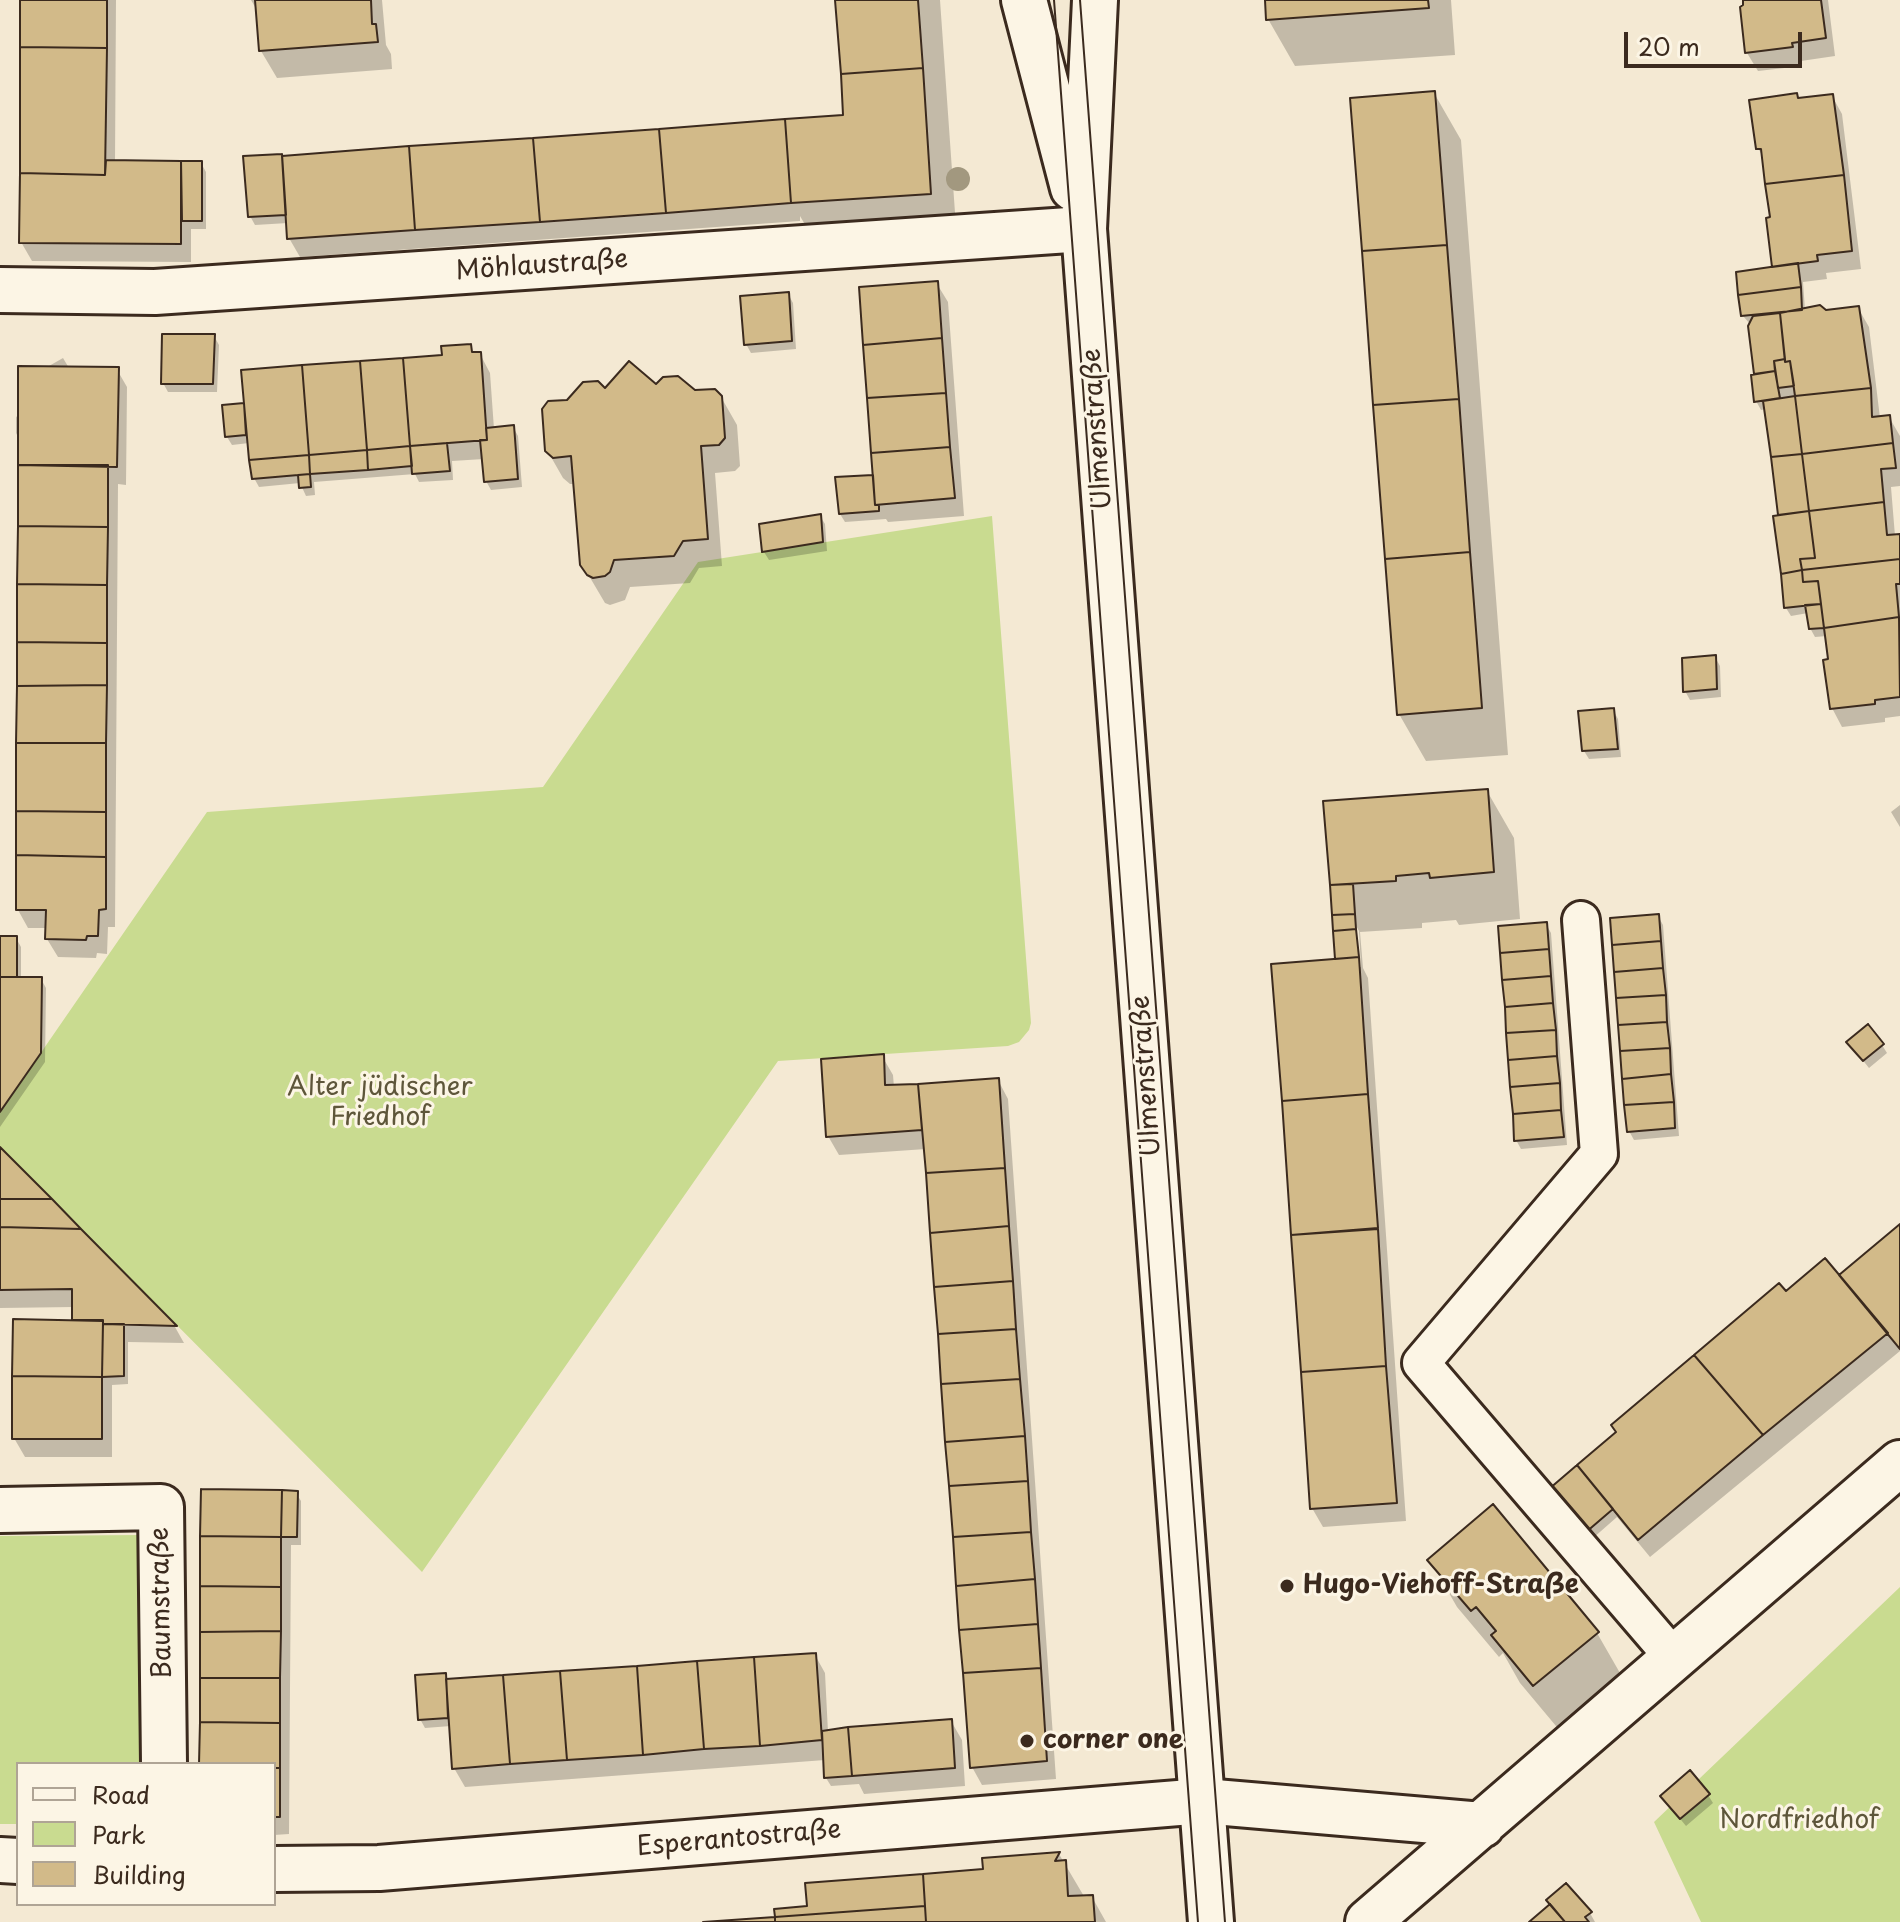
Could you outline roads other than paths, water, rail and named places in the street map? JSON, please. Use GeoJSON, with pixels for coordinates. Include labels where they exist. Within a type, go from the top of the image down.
{"type":"FeatureCollection","features":[{"type":"Feature","properties":{"kind":"street","name":"Ulmenstraße"},"geometry":{"type":"LineString","coordinates":[[1024,0],[1084,229]]}},
{"type":"Feature","properties":{"kind":"street","name":"Ulmenstraße"},"geometry":{"type":"LineString","coordinates":[[1095,0],[1084,229],[1211,1922]]}},
{"type":"Feature","properties":{"kind":"street","name":"Möhlaustraße"},"geometry":{"type":"LineString","coordinates":[[0,290],[155,292],[1084,229]]}},
{"type":"Feature","properties":{"kind":"street"},"geometry":{"type":"LineString","coordinates":[[1368,1922],[1900,1463]]}},
{"type":"Feature","properties":{"kind":"street","name":"Baumstraße"},"geometry":{"type":"LineString","coordinates":[[0,1510],[161,1507],[164,1762]]}},
{"type":"Feature","properties":{"kind":"street"},"geometry":{"type":"LineString","coordinates":[[1203,1801],[1482,1825]]}},
{"type":"Feature","properties":{"kind":"street","name":"Esperantostraße"},"geometry":{"type":"LineString","coordinates":[[276,1869],[379,1868],[1203,1801]]}},
{"type":"Feature","properties":{"kind":"lane"},"geometry":{"type":"LineString","coordinates":[[1581,920],[1599,1154],[1421,1363],[1674,1658]]}},
{"type":"Feature","properties":{"kind":"tram line"},"geometry":{"type":"LineString","coordinates":[[1054,0],[1198,1922]]}},
{"type":"Feature","properties":{"kind":"tram line"},"geometry":{"type":"LineString","coordinates":[[1080,0],[1225,1922]]}},
{"type":"Feature","properties":{"kind":"place","name":"Hugo-Viehoff-Straße"},"geometry":{"type":"Point","coordinates":[1287,1586]}},
{"type":"Feature","properties":{"kind":"place","name":"corner one"},"geometry":{"type":"Point","coordinates":[1027,1741]}},
{"type":"Feature","properties":{"kind":"park label","name":"Alter jüdischer Friedhof"},"geometry":{"type":"Point","coordinates":[380,1103]}},
{"type":"Feature","properties":{"kind":"park label","name":"Nordfriedhof"},"geometry":{"type":"Point","coordinates":[1799,1821]}}]}
